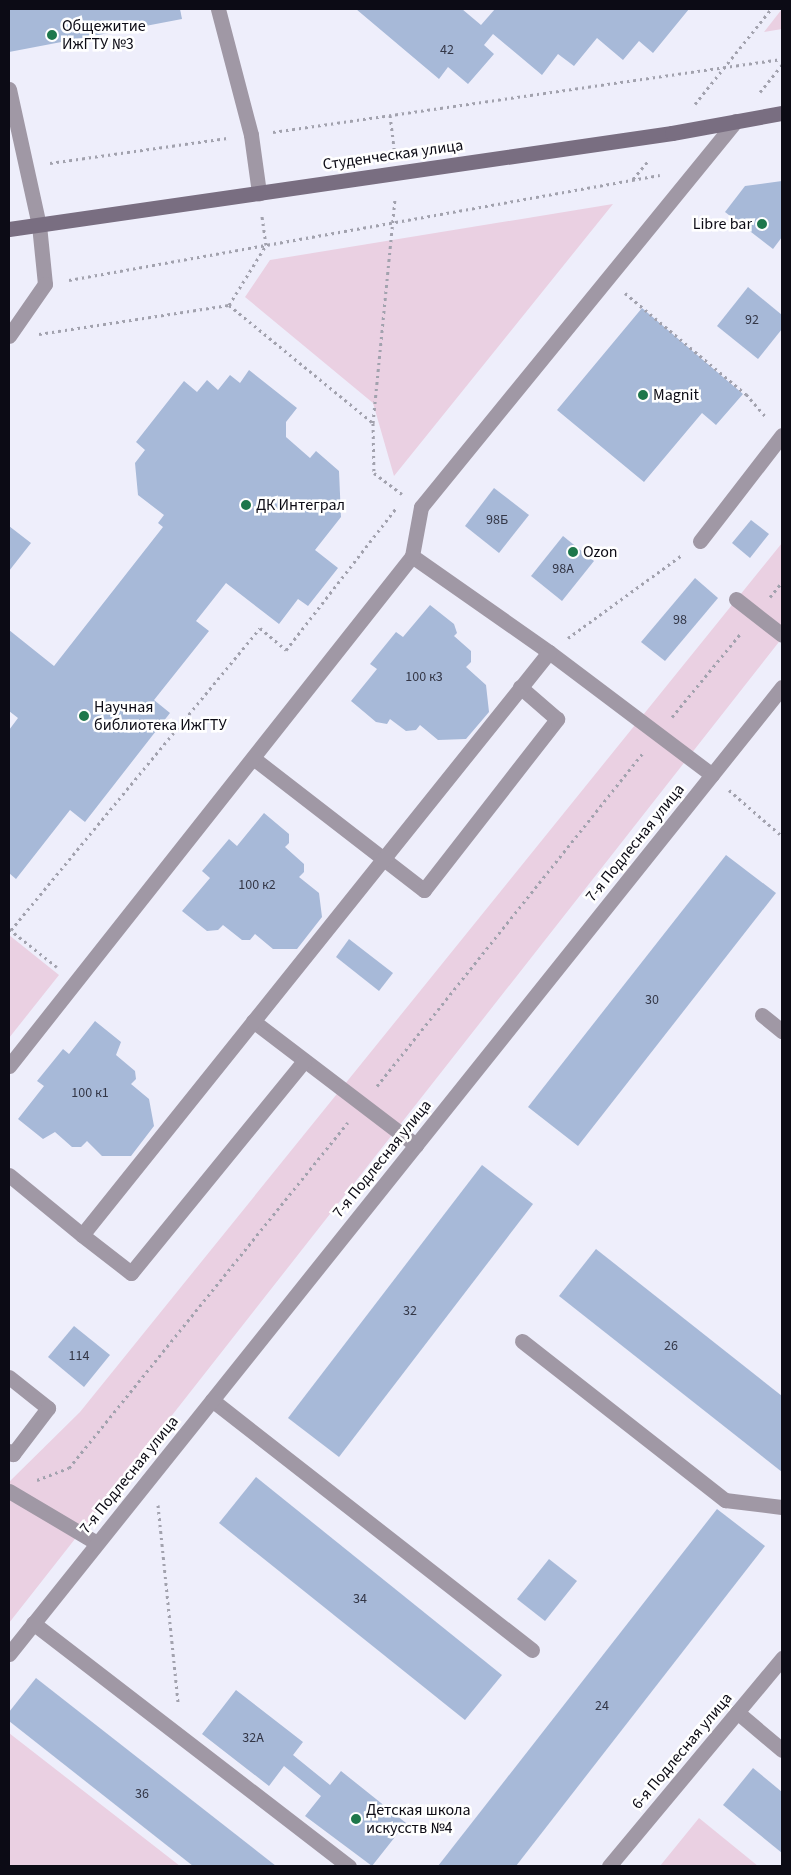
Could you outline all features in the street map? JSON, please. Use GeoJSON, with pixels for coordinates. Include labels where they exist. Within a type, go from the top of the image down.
{"type":"FeatureCollection","features":[{"type":"Feature","properties":{"kind":"street"},"geometry":{"type":"LineString","coordinates":[[218,9],[251,135],[259,193]]}},
{"type":"Feature","properties":{"kind":"street"},"geometry":{"type":"LineString","coordinates":[[9,89],[39,225],[45,284],[9,336]]}},
{"type":"Feature","properties":{"kind":"street","name":"Студенческая улица"},"geometry":{"type":"LineString","coordinates":[[9,229],[672,133],[782,113]]}},
{"type":"Feature","properties":{"kind":"street"},"geometry":{"type":"LineString","coordinates":[[9,1066],[412,556],[421,507],[736,122]]}},
{"type":"Feature","properties":{"kind":"street"},"geometry":{"type":"LineString","coordinates":[[700,541],[782,435]]}},
{"type":"Feature","properties":{"kind":"street"},"geometry":{"type":"LineString","coordinates":[[412,556],[549,652],[712,775]]}},
{"type":"Feature","properties":{"kind":"street"},"geometry":{"type":"LineString","coordinates":[[736,599],[782,635]]}},
{"type":"Feature","properties":{"kind":"street"},"geometry":{"type":"LineString","coordinates":[[82,1235],[549,652]]}},
{"type":"Feature","properties":{"kind":"street"},"geometry":{"type":"LineString","coordinates":[[252,758],[385,857],[424,890],[558,718],[520,687]]}},
{"type":"Feature","properties":{"kind":"street","name":"7-я Подлесная улица"},"geometry":{"type":"LineString","coordinates":[[9,1654],[782,687]]}},
{"type":"Feature","properties":{"kind":"street"},"geometry":{"type":"LineString","coordinates":[[762,1015],[782,1031]]}},
{"type":"Feature","properties":{"kind":"street"},"geometry":{"type":"LineString","coordinates":[[253,1021],[416,1145]]}},
{"type":"Feature","properties":{"kind":"street"},"geometry":{"type":"LineString","coordinates":[[9,1175],[131,1273],[304,1061]]}},
{"type":"Feature","properties":{"kind":"street"},"geometry":{"type":"LineString","coordinates":[[522,1340],[725,1500],[782,1507]]}},
{"type":"Feature","properties":{"kind":"street"},"geometry":{"type":"LineString","coordinates":[[9,1377],[48,1408],[12,1454],[9,1451]]}},
{"type":"Feature","properties":{"kind":"street"},"geometry":{"type":"LineString","coordinates":[[212,1400],[532,1650]]}},
{"type":"Feature","properties":{"kind":"street"},"geometry":{"type":"LineString","coordinates":[[9,1491],[97,1543]]}},
{"type":"Feature","properties":{"kind":"street"},"geometry":{"type":"LineString","coordinates":[[33,1623],[349,1866]]}},
{"type":"Feature","properties":{"kind":"street","name":"6-я Подлесная улица"},"geometry":{"type":"LineString","coordinates":[[609,1866],[782,1658]]}},
{"type":"Feature","properties":{"kind":"street"},"geometry":{"type":"LineString","coordinates":[[737,1712],[782,1750]]}},
{"type":"Feature","properties":{"kind":"path"},"geometry":{"type":"LineString","coordinates":[[633,179],[771,9]]}},
{"type":"Feature","properties":{"kind":"path"},"geometry":{"type":"LineString","coordinates":[[27,166],[782,59]]}},
{"type":"Feature","properties":{"kind":"path"},"geometry":{"type":"LineString","coordinates":[[76,982],[10,929],[260,628],[286,650],[405,496],[374,473],[373,423],[398,172],[390,115]]}},
{"type":"Feature","properties":{"kind":"path"},"geometry":{"type":"LineString","coordinates":[[45,284],[633,179],[695,170]]}},
{"type":"Feature","properties":{"kind":"path"},"geometry":{"type":"LineString","coordinates":[[229,305],[266,245],[259,193]]}},
{"type":"Feature","properties":{"kind":"path"},"geometry":{"type":"LineString","coordinates":[[606,279],[746,394],[782,435]]}},
{"type":"Feature","properties":{"kind":"path"},"geometry":{"type":"LineString","coordinates":[[38,334],[229,305],[373,423]]}},
{"type":"Feature","properties":{"kind":"path"},"geometry":{"type":"LineString","coordinates":[[549,652],[700,541]]}},
{"type":"Feature","properties":{"kind":"path"},"geometry":{"type":"LineString","coordinates":[[9,1491],[69,1468],[782,582]]}},
{"type":"Feature","properties":{"kind":"path"},"geometry":{"type":"LineString","coordinates":[[712,775],[782,836]]}},
{"type":"Feature","properties":{"kind":"path"},"geometry":{"type":"LineString","coordinates":[[155,1471],[181,1736]]}},
{"type":"Feature","properties":{"kind":"shaded area"},"geometry":{"type":"Polygon","coordinates":[[[782,9],[782,29],[764,32],[782,9]]]}},
{"type":"Feature","properties":{"kind":"shaded area"},"geometry":{"type":"Polygon","coordinates":[[[613,204],[394,476],[373,403],[245,297],[270,260],[613,204]]]}},
{"type":"Feature","properties":{"kind":"shaded area"},"geometry":{"type":"Polygon","coordinates":[[[782,543],[782,638],[9,1623],[9,1482],[80,1412],[782,543]]]}},
{"type":"Feature","properties":{"kind":"shaded area"},"geometry":{"type":"Polygon","coordinates":[[[9,935],[59,975],[9,1038],[9,935]]]}},
{"type":"Feature","properties":{"kind":"shaded area"},"geometry":{"type":"Polygon","coordinates":[[[9,1733],[180,1866],[9,1866],[9,1733]]]}},
{"type":"Feature","properties":{"kind":"shaded area"},"geometry":{"type":"Polygon","coordinates":[[[699,1818],[758,1866],[660,1866],[699,1818]]]}},
{"type":"Feature","properties":{"kind":"building","name":"Общежитие ИжГТУ №3"},"geometry":{"type":"Polygon","coordinates":[[[9,9],[180,9],[182,19],[9,52],[9,9]]]}},
{"type":"Feature","properties":{"kind":"building"},"geometry":{"type":"Polygon","coordinates":[[[356,9],[462,9],[481,25],[495,9],[689,9],[653,53],[639,41],[623,60],[597,38],[574,66],[558,54],[542,75],[493,34],[484,45],[494,54],[468,84],[448,67],[439,79],[356,9]]]}},
{"type":"Feature","properties":{"kind":"building","name":"Libre bar"},"geometry":{"type":"Polygon","coordinates":[[[782,181],[782,237],[773,249],[725,212],[745,186],[782,181]]]}},
{"type":"Feature","properties":{"kind":"building"},"geometry":{"type":"Polygon","coordinates":[[[748,287],[782,315],[782,329],[758,359],[717,326],[748,287]]]}},
{"type":"Feature","properties":{"kind":"building","name":"Magnit"},"geometry":{"type":"Polygon","coordinates":[[[642,308],[743,394],[716,425],[702,413],[644,482],[557,410],[642,308]]]}},
{"type":"Feature","properties":{"kind":"building"},"geometry":{"type":"Polygon","coordinates":[[[249,370],[297,408],[286,422],[286,437],[310,458],[316,451],[339,471],[341,517],[315,550],[338,568],[308,606],[298,599],[279,624],[226,583],[196,621],[209,631],[154,700],[170,713],[85,822],[70,810],[16,879],[9,873],[9,730],[18,718],[9,711],[9,630],[54,666],[163,527],[158,523],[164,515],[138,495],[135,463],[145,450],[136,442],[184,381],[197,392],[207,380],[218,390],[230,375],[240,383],[249,370]]]}},
{"type":"Feature","properties":{"kind":"building"},"geometry":{"type":"Polygon","coordinates":[[[494,488],[529,515],[499,553],[465,526],[494,488]]]}},
{"type":"Feature","properties":{"kind":"building"},"geometry":{"type":"Polygon","coordinates":[[[751,520],[769,534],[750,558],[732,543],[751,520]]]}},
{"type":"Feature","properties":{"kind":"building"},"geometry":{"type":"Polygon","coordinates":[[[9,526],[31,543],[9,571],[9,526]]]}},
{"type":"Feature","properties":{"kind":"building"},"geometry":{"type":"Polygon","coordinates":[[[563,536],[594,561],[562,601],[531,576],[563,536]]]}},
{"type":"Feature","properties":{"kind":"building"},"geometry":{"type":"Polygon","coordinates":[[[695,578],[718,598],[665,661],[641,642],[695,578]]]}},
{"type":"Feature","properties":{"kind":"building"},"geometry":{"type":"Polygon","coordinates":[[[430,605],[454,624],[457,633],[454,636],[471,651],[471,662],[466,667],[486,685],[489,712],[466,739],[438,740],[420,725],[416,730],[406,731],[390,719],[387,724],[376,722],[351,701],[377,669],[370,664],[396,632],[403,637],[430,605]]]}},
{"type":"Feature","properties":{"kind":"building"},"geometry":{"type":"Polygon","coordinates":[[[264,813],[289,834],[289,843],[285,847],[304,864],[304,872],[299,877],[319,893],[322,917],[297,949],[273,949],[255,934],[250,940],[242,940],[223,925],[218,930],[207,931],[182,911],[210,878],[202,871],[229,839],[237,846],[264,813]]]}},
{"type":"Feature","properties":{"kind":"building"},"geometry":{"type":"Polygon","coordinates":[[[726,855],[776,893],[578,1146],[528,1107],[726,855]]]}},
{"type":"Feature","properties":{"kind":"building"},"geometry":{"type":"Polygon","coordinates":[[[349,939],[393,973],[379,991],[336,957],[349,939]]]}},
{"type":"Feature","properties":{"kind":"building"},"geometry":{"type":"Polygon","coordinates":[[[95,1021],[121,1042],[116,1055],[135,1071],[136,1079],[131,1084],[149,1099],[154,1126],[131,1156],[102,1156],[87,1141],[81,1147],[72,1147],[55,1132],[43,1139],[18,1119],[44,1086],[37,1081],[63,1049],[69,1054],[95,1021]]]}},
{"type":"Feature","properties":{"kind":"building"},"geometry":{"type":"Polygon","coordinates":[[[482,1165],[533,1204],[339,1457],[288,1418],[482,1165]]]}},
{"type":"Feature","properties":{"kind":"building"},"geometry":{"type":"Polygon","coordinates":[[[596,1249],[782,1396],[782,1472],[559,1296],[596,1249]]]}},
{"type":"Feature","properties":{"kind":"building"},"geometry":{"type":"Polygon","coordinates":[[[74,1326],[110,1355],[84,1387],[48,1357],[74,1326]]]}},
{"type":"Feature","properties":{"kind":"building"},"geometry":{"type":"Polygon","coordinates":[[[256,1477],[502,1675],[465,1720],[219,1523],[256,1477]]]}},
{"type":"Feature","properties":{"kind":"building"},"geometry":{"type":"Polygon","coordinates":[[[717,1509],[765,1546],[516,1866],[438,1866],[717,1509]]]}},
{"type":"Feature","properties":{"kind":"building"},"geometry":{"type":"Polygon","coordinates":[[[549,1559],[577,1581],[545,1621],[517,1599],[549,1559]]]}},
{"type":"Feature","properties":{"kind":"building"},"geometry":{"type":"Polygon","coordinates":[[[36,1678],[276,1866],[193,1866],[9,1721],[9,1712],[36,1678]]]}},
{"type":"Feature","properties":{"kind":"building"},"geometry":{"type":"Polygon","coordinates":[[[236,1690],[303,1742],[293,1755],[330,1785],[341,1771],[406,1823],[372,1866],[305,1816],[321,1796],[284,1766],[269,1786],[202,1734],[236,1690]]]}},
{"type":"Feature","properties":{"kind":"building"},"geometry":{"type":"Polygon","coordinates":[[[753,1768],[782,1792],[782,1853],[723,1805],[753,1768]]]}},
{"type":"Feature","properties":{"kind":"place","name":"Общежитие ИжГТУ №3"},"geometry":{"type":"Point","coordinates":[52,35]}},
{"type":"Feature","properties":{"kind":"place","name":"Libre bar"},"geometry":{"type":"Point","coordinates":[762,224]}},
{"type":"Feature","properties":{"kind":"place","name":"Magnit"},"geometry":{"type":"Point","coordinates":[643,395]}},
{"type":"Feature","properties":{"kind":"place","name":"ДК Интеграл"},"geometry":{"type":"Point","coordinates":[246,505]}},
{"type":"Feature","properties":{"kind":"place","name":"Ozon"},"geometry":{"type":"Point","coordinates":[573,552]}},
{"type":"Feature","properties":{"kind":"place","name":"Научная библиотека ИжГТУ"},"geometry":{"type":"Point","coordinates":[84,716]}},
{"type":"Feature","properties":{"kind":"place","name":"Детская школа искусств №4"},"geometry":{"type":"Point","coordinates":[356,1819]}}]}
